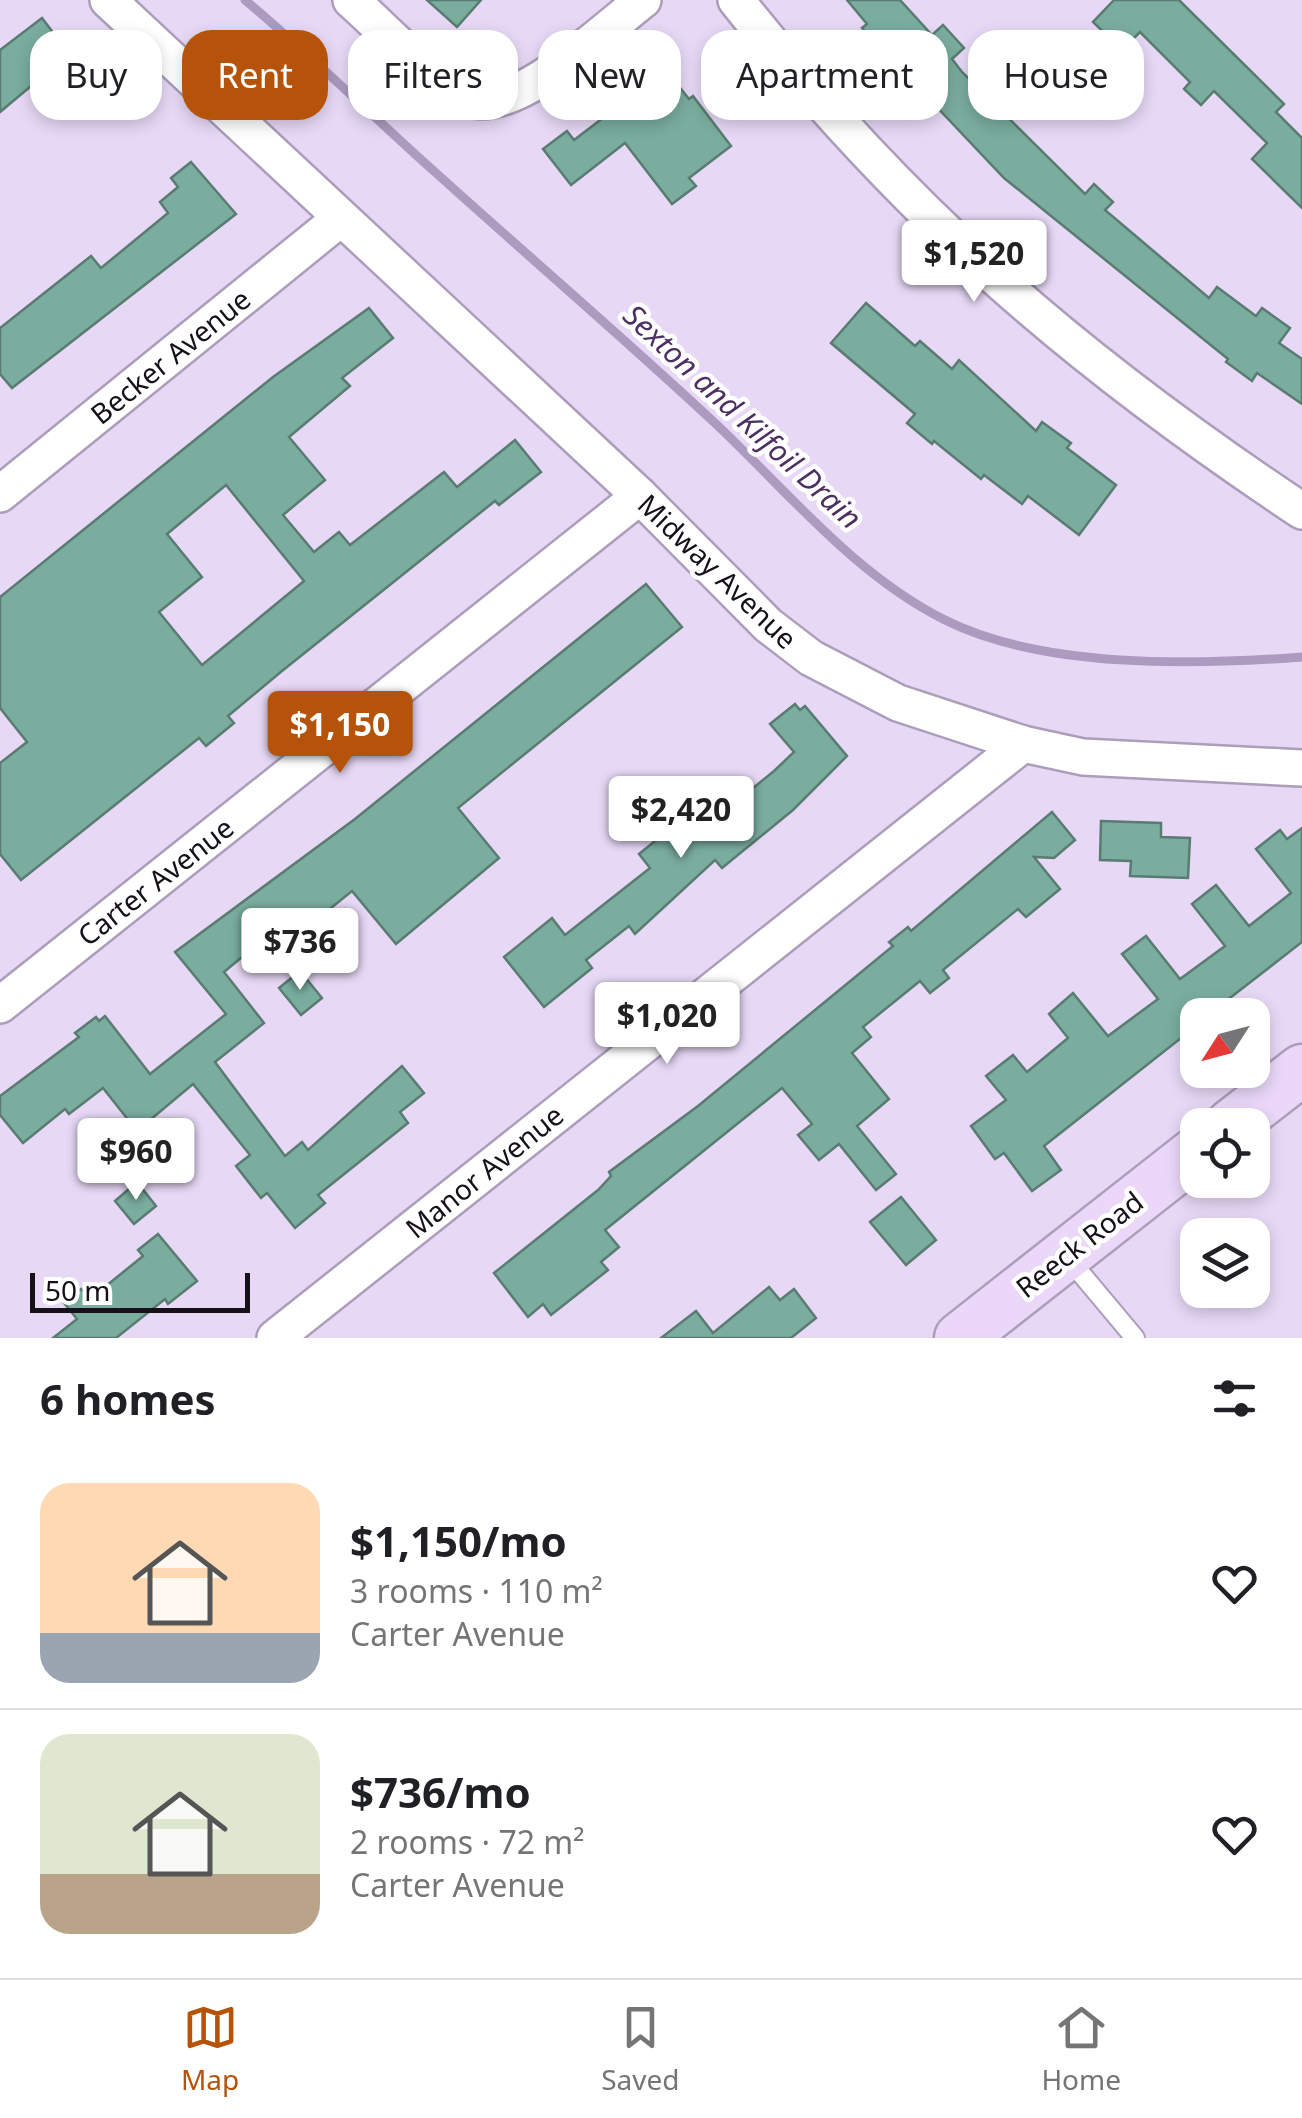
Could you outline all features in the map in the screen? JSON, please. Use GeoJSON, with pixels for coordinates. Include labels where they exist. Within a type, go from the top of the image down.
{"type":"FeatureCollection","features":[{"type":"Feature","properties":{"kind":"street","name":"Midway Avenue"},"geometry":{"type":"LineString","coordinates":[[108,0],[640,496],[768,625],[811,658],[898,703],[1022,744],[1083,757],[1302,768]]}},
{"type":"Feature","properties":{"kind":"street"},"geometry":{"type":"LineString","coordinates":[[351,0],[454,89],[484,102],[517,94],[643,0]]}},
{"type":"Feature","properties":{"kind":"street"},"geometry":{"type":"LineString","coordinates":[[736,0],[846,132],[978,266],[1128,392],[1302,511]]}},
{"type":"Feature","properties":{"kind":"street","name":"Becker Avenue"},"geometry":{"type":"LineString","coordinates":[[0,494],[340,218]]}},
{"type":"Feature","properties":{"kind":"street","name":"Carter Avenue"},"geometry":{"type":"LineString","coordinates":[[0,1005],[640,496]]}},
{"type":"Feature","properties":{"kind":"street","name":"Manor Avenue"},"geometry":{"type":"LineString","coordinates":[[276,1338],[1022,744]]}},
{"type":"Feature","properties":{"kind":"street"},"geometry":{"type":"LineString","coordinates":[[1253,1108],[1302,1070]]}},
{"type":"Feature","properties":{"kind":"street","name":"Reeck Road"},"geometry":{"type":"LineString","coordinates":[[960,1338],[1180,1165]]}},
{"type":"Feature","properties":{"kind":"lane"},"geometry":{"type":"LineString","coordinates":[[1065,1254],[1129,1336]]}},
{"type":"Feature","properties":{"kind":"building"},"geometry":{"type":"Polygon","coordinates":[[[427,0],[481,0],[457,27],[427,0]]]}},
{"type":"Feature","properties":{"kind":"building"},"geometry":{"type":"Polygon","coordinates":[[[847,0],[900,0],[927,30],[864,30],[867,24],[847,0]]]}},
{"type":"Feature","properties":{"kind":"building"},"geometry":{"type":"Polygon","coordinates":[[[1114,0],[1179,0],[1284,104],[1276,112],[1302,138],[1302,208],[1252,159],[1267,143],[1214,91],[1201,105],[1184,89],[1190,82],[1144,36],[1144,30],[1101,30],[1093,22],[1114,0]]]}},
{"type":"Feature","properties":{"kind":"building"},"geometry":{"type":"Polygon","coordinates":[[[42,18],[51,30],[30,30],[30,87],[0,112],[0,50],[42,18]]]}},
{"type":"Feature","properties":{"kind":"building"},"geometry":{"type":"Polygon","coordinates":[[[948,30],[964,48],[952,59],[968,78],[968,120],[1010,120],[1085,194],[1094,184],[1113,202],[1105,210],[1209,298],[1217,287],[1256,316],[1262,308],[1290,328],[1279,343],[1302,359],[1302,404],[1257,373],[1252,381],[1226,362],[1228,359],[1004,178],[948,119],[948,30]]]}},
{"type":"Feature","properties":{"kind":"building"},"geometry":{"type":"Polygon","coordinates":[[[681,89],[701,107],[701,120],[711,120],[731,146],[689,178],[696,186],[672,204],[625,143],[571,185],[543,149],[567,131],[574,140],[600,120],[681,120],[681,89]]]}},
{"type":"Feature","properties":{"kind":"building"},"geometry":{"type":"Polygon","coordinates":[[[191,162],[236,214],[12,388],[0,374],[0,328],[91,256],[101,268],[168,213],[160,202],[178,187],[171,178],[191,162]]]}},
{"type":"Feature","properties":{"kind":"building"},"geometry":{"type":"Polygon","coordinates":[[[866,303],[915,346],[920,341],[952,369],[959,360],[1036,431],[1042,422],[1071,443],[1067,448],[1116,485],[1079,535],[1028,496],[1022,504],[984,475],[981,479],[934,441],[932,444],[907,423],[915,414],[831,343],[866,303]]]}},
{"type":"Feature","properties":{"kind":"building"},"geometry":{"type":"Polygon","coordinates":[[[369,308],[393,338],[342,378],[350,386],[289,437],[325,480],[283,515],[314,552],[339,532],[350,545],[444,472],[457,487],[515,440],[541,472],[499,505],[495,501],[282,671],[228,716],[234,723],[206,746],[199,738],[21,880],[0,854],[0,763],[27,742],[0,708],[0,597],[273,377],[369,308]],[[226,485],[167,534],[202,577],[159,612],[202,665],[304,581],[226,485]]]}},
{"type":"Feature","properties":{"kind":"building"},"geometry":{"type":"Polygon","coordinates":[[[646,584],[682,627],[458,808],[499,858],[396,944],[352,891],[289,942],[294,948],[276,963],[259,943],[224,972],[264,1023],[215,1062],[285,1156],[302,1142],[308,1150],[402,1066],[424,1093],[400,1112],[408,1123],[318,1195],[325,1203],[295,1228],[267,1193],[261,1198],[236,1166],[250,1155],[193,1084],[137,1131],[103,1088],[69,1114],[65,1109],[23,1143],[0,1115],[0,1096],[79,1037],[75,1033],[96,1017],[99,1021],[105,1016],[150,1074],[226,1014],[175,952],[355,819],[646,584]]]}},
{"type":"Feature","properties":{"kind":"building"},"geometry":{"type":"Polygon","coordinates":[[[795,704],[800,710],[805,706],[847,756],[793,810],[722,868],[715,860],[635,934],[629,926],[586,960],[592,968],[544,1007],[504,957],[552,918],[565,935],[650,868],[639,854],[670,829],[683,845],[774,771],[794,752],[770,724],[795,704]]]}},
{"type":"Feature","properties":{"kind":"building"},"geometry":{"type":"Polygon","coordinates":[[[1052,812],[1075,840],[1054,858],[1034,857],[1060,889],[1026,917],[1018,909],[943,970],[949,978],[930,993],[920,981],[863,1027],[871,1037],[852,1053],[889,1099],[857,1126],[896,1174],[876,1190],[839,1144],[819,1160],[798,1135],[812,1124],[782,1088],[605,1230],[619,1247],[601,1262],[608,1270],[551,1315],[543,1304],[528,1317],[494,1273],[598,1190],[611,1176],[609,1172],[698,1106],[893,946],[889,942],[908,927],[911,931],[1052,812]]]}},
{"type":"Feature","properties":{"kind":"building"},"geometry":{"type":"Polygon","coordinates":[[[1101,821],[1161,823],[1161,837],[1190,838],[1188,878],[1130,876],[1131,861],[1100,860],[1101,821]]]}},
{"type":"Feature","properties":{"kind":"building"},"geometry":{"type":"Polygon","coordinates":[[[1302,828],[1302,942],[1230,998],[1180,998],[1180,1039],[1044,1146],[1061,1170],[1032,1191],[1004,1153],[995,1159],[971,1126],[1006,1100],[986,1076],[1013,1055],[1027,1072],[1068,1038],[1049,1014],[1073,993],[1108,1036],[1158,999],[1122,954],[1146,936],[1180,979],[1225,946],[1192,904],[1216,885],[1249,926],[1291,893],[1256,849],[1280,830],[1287,839],[1302,828]]]}},
{"type":"Feature","properties":{"kind":"building"},"geometry":{"type":"Polygon","coordinates":[[[300,971],[322,998],[301,1015],[279,988],[300,971]]]}},
{"type":"Feature","properties":{"kind":"building"},"geometry":{"type":"Polygon","coordinates":[[[137,1182],[156,1206],[134,1224],[115,1201],[137,1182]]]}},
{"type":"Feature","properties":{"kind":"building"},"geometry":{"type":"Polygon","coordinates":[[[901,1197],[936,1240],[906,1265],[870,1222],[901,1197]]]}},
{"type":"Feature","properties":{"kind":"building"},"geometry":{"type":"Polygon","coordinates":[[[158,1234],[197,1281],[168,1304],[165,1299],[116,1338],[53,1338],[77,1319],[64,1303],[81,1289],[90,1299],[143,1256],[138,1250],[158,1234]]]}},
{"type":"Feature","properties":{"kind":"building"},"geometry":{"type":"Polygon","coordinates":[[[769,1287],[780,1300],[794,1289],[816,1318],[791,1338],[661,1338],[696,1311],[713,1333],[769,1287]]]}},
{"type":"Feature","properties":{"kind":"waterway","name":"Sexton and Kilfoil Drain"},"geometry":{"type":"LineString","coordinates":[[245,0],[681,392],[824,531],[912,601],[984,636],[1073,655],[1168,662],[1302,657]]}}]}
